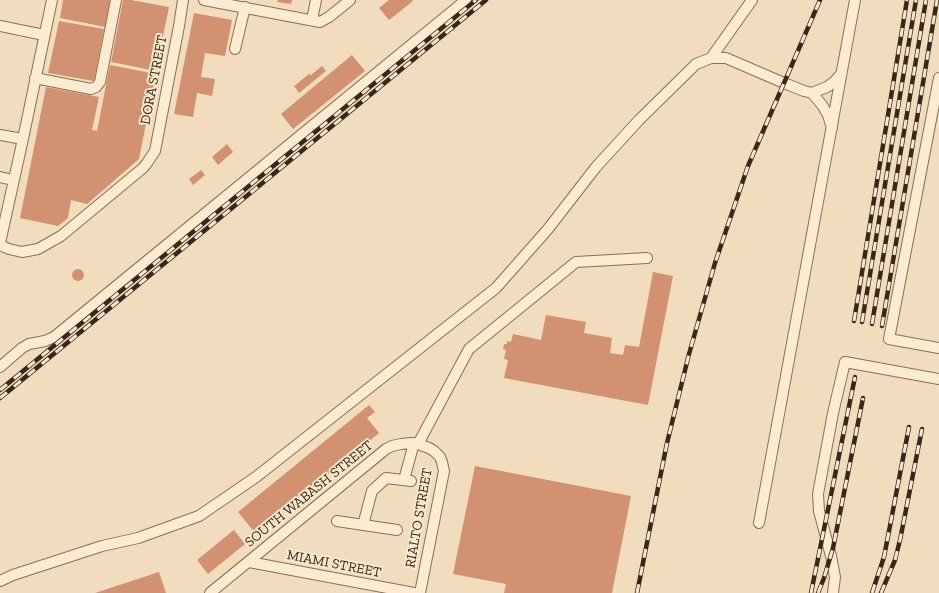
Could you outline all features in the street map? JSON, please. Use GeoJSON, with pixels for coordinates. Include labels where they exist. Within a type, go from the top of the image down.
{"type":"FeatureCollection","features":[{"type":"Feature","properties":{"kind":"street"},"geometry":{"type":"LineString","coordinates":[[0,244],[2,224],[23,139],[52,0]]}},
{"type":"Feature","properties":{"kind":"street"},"geometry":{"type":"LineString","coordinates":[[35,78],[91,89],[96,87],[100,82],[116,0]]}},
{"type":"Feature","properties":{"kind":"street","name":"DORA STREET"},"geometry":{"type":"LineString","coordinates":[[0,244],[9,249],[22,252],[38,249],[61,236],[143,168],[155,151],[183,0]]}},
{"type":"Feature","properties":{"kind":"street"},"geometry":{"type":"LineString","coordinates":[[204,0],[320,22],[329,17],[350,0]]}},
{"type":"Feature","properties":{"kind":"street"},"geometry":{"type":"LineString","coordinates":[[312,20],[316,0]]}},
{"type":"Feature","properties":{"kind":"street"},"geometry":{"type":"LineString","coordinates":[[0,367],[22,348],[29,344],[45,341],[54,337],[466,0]]}},
{"type":"Feature","properties":{"kind":"street"},"geometry":{"type":"LineString","coordinates":[[711,58],[752,0]]}},
{"type":"Feature","properties":{"kind":"street"},"geometry":{"type":"LineString","coordinates":[[759,523],[855,0]]}},
{"type":"Feature","properties":{"kind":"street"},"geometry":{"type":"LineString","coordinates":[[235,49],[245,7]]}},
{"type":"Feature","properties":{"kind":"street"},"geometry":{"type":"LineString","coordinates":[[0,26],[44,35]]}},
{"type":"Feature","properties":{"kind":"street"},"geometry":{"type":"LineString","coordinates":[[0,581],[102,546],[138,538],[199,516],[256,477],[496,288],[548,228],[596,167],[639,120],[696,64],[711,58],[726,58],[784,83],[812,93],[827,87],[842,73]]}},
{"type":"Feature","properties":{"kind":"street"},"geometry":{"type":"LineString","coordinates":[[939,78],[889,339],[939,348]]}},
{"type":"Feature","properties":{"kind":"street"},"geometry":{"type":"LineString","coordinates":[[812,93],[828,115],[832,128]]}},
{"type":"Feature","properties":{"kind":"street"},"geometry":{"type":"LineString","coordinates":[[0,135],[23,139]]}},
{"type":"Feature","properties":{"kind":"street"},"geometry":{"type":"LineString","coordinates":[[0,177],[13,180]]}},
{"type":"Feature","properties":{"kind":"street"},"geometry":{"type":"LineString","coordinates":[[363,525],[372,491],[386,478],[407,480],[416,444],[469,349],[576,262],[647,258]]}},
{"type":"Feature","properties":{"kind":"street"},"geometry":{"type":"LineString","coordinates":[[833,593],[835,577],[819,511],[818,494],[833,413],[845,362],[939,379]]}},
{"type":"Feature","properties":{"kind":"street","name":"SOUTH WABASH STREET"},"geometry":{"type":"LineString","coordinates":[[210,593],[386,449],[401,444],[416,444]]}},
{"type":"Feature","properties":{"kind":"street","name":"RIALTO STREET"},"geometry":{"type":"LineString","coordinates":[[416,444],[434,451],[440,457],[444,471],[420,593]]}},
{"type":"Feature","properties":{"kind":"street"},"geometry":{"type":"LineString","coordinates":[[337,521],[397,530]]}},
{"type":"Feature","properties":{"kind":"street","name":"MIAMI STREET"},"geometry":{"type":"LineString","coordinates":[[249,562],[414,593]]}},
{"type":"Feature","properties":{"kind":"building"},"geometry":{"type":"Polygon","coordinates":[[[63,0],[110,0],[105,27],[60,18],[63,0]]]}},
{"type":"Feature","properties":{"kind":"building"},"geometry":{"type":"Polygon","coordinates":[[[123,0],[131,0],[169,7],[156,71],[111,62],[123,0]]]}},
{"type":"Feature","properties":{"kind":"building"},"geometry":{"type":"Polygon","coordinates":[[[278,0],[292,0],[291,4],[277,2],[278,0]]]}},
{"type":"Feature","properties":{"kind":"building"},"geometry":{"type":"Polygon","coordinates":[[[389,0],[413,1],[389,20],[379,8],[389,0]]]}},
{"type":"Feature","properties":{"kind":"building"},"geometry":{"type":"Polygon","coordinates":[[[194,13],[232,20],[225,56],[205,53],[201,77],[215,79],[212,96],[197,93],[193,117],[174,114],[194,13]]]}},
{"type":"Feature","properties":{"kind":"building"},"geometry":{"type":"Polygon","coordinates":[[[59,21],[104,29],[94,81],[48,73],[59,21]]]}},
{"type":"Feature","properties":{"kind":"building"},"geometry":{"type":"Polygon","coordinates":[[[352,55],[365,71],[293,129],[281,114],[352,55]]]}},
{"type":"Feature","properties":{"kind":"building"},"geometry":{"type":"Polygon","coordinates":[[[110,65],[156,74],[139,159],[87,204],[71,200],[68,218],[58,226],[20,218],[46,87],[99,97],[92,130],[97,131],[110,65]]]}},
{"type":"Feature","properties":{"kind":"building"},"geometry":{"type":"Polygon","coordinates":[[[322,66],[326,71],[299,93],[294,86],[322,66]]]}},
{"type":"Feature","properties":{"kind":"building"},"geometry":{"type":"Polygon","coordinates":[[[227,144],[233,152],[218,165],[212,157],[227,144]]]}},
{"type":"Feature","properties":{"kind":"building"},"geometry":{"type":"Polygon","coordinates":[[[201,170],[205,175],[193,185],[189,179],[201,170]]]}},
{"type":"Feature","properties":{"kind":"building"},"geometry":{"type":"Polygon","coordinates":[[[80,269],[83,270],[83,280],[76,281],[73,280],[72,273],[73,270],[80,269]]]}},
{"type":"Feature","properties":{"kind":"building"},"geometry":{"type":"Polygon","coordinates":[[[653,272],[673,276],[648,405],[504,378],[508,360],[504,359],[506,350],[503,349],[504,344],[507,344],[507,341],[511,342],[513,334],[541,340],[546,315],[586,322],[584,333],[612,338],[610,353],[623,355],[625,345],[639,347],[653,272]]]}},
{"type":"Feature","properties":{"kind":"building"},"geometry":{"type":"Polygon","coordinates":[[[369,405],[375,412],[367,418],[379,433],[256,534],[238,512],[369,405]]]}},
{"type":"Feature","properties":{"kind":"building"},"geometry":{"type":"Polygon","coordinates":[[[475,466],[631,496],[612,593],[504,593],[506,584],[453,574],[475,466]]]}},
{"type":"Feature","properties":{"kind":"building"},"geometry":{"type":"Polygon","coordinates":[[[234,530],[245,544],[208,574],[197,560],[234,530]]]}},
{"type":"Feature","properties":{"kind":"building"},"geometry":{"type":"Polygon","coordinates":[[[159,572],[166,593],[95,593],[159,572]]]}},
{"type":"Feature","properties":{"kind":"railway"},"geometry":{"type":"LineString","coordinates":[[0,390],[476,0]]}},
{"type":"Feature","properties":{"kind":"railway"},"geometry":{"type":"LineString","coordinates":[[0,398],[486,0]]}},
{"type":"Feature","properties":{"kind":"railway"},"geometry":{"type":"LineString","coordinates":[[637,593],[667,443],[689,354],[715,263],[748,166],[820,0]]}},
{"type":"Feature","properties":{"kind":"railway"},"geometry":{"type":"LineString","coordinates":[[854,321],[907,0]]}},
{"type":"Feature","properties":{"kind":"railway"},"geometry":{"type":"LineString","coordinates":[[862,322],[916,0]]}},
{"type":"Feature","properties":{"kind":"railway"},"geometry":{"type":"LineString","coordinates":[[872,324],[926,0]]}},
{"type":"Feature","properties":{"kind":"railway"},"geometry":{"type":"LineString","coordinates":[[882,326],[937,0]]}},
{"type":"Feature","properties":{"kind":"railway"},"geometry":{"type":"LineString","coordinates":[[811,593],[855,377]]}},
{"type":"Feature","properties":{"kind":"railway"},"geometry":{"type":"LineString","coordinates":[[818,593],[833,548],[863,398]]}},
{"type":"Feature","properties":{"kind":"railway"},"geometry":{"type":"LineString","coordinates":[[872,593],[884,557],[909,427]]}},
{"type":"Feature","properties":{"kind":"railway"},"geometry":{"type":"LineString","coordinates":[[881,593],[895,560],[922,429]]}}]}
